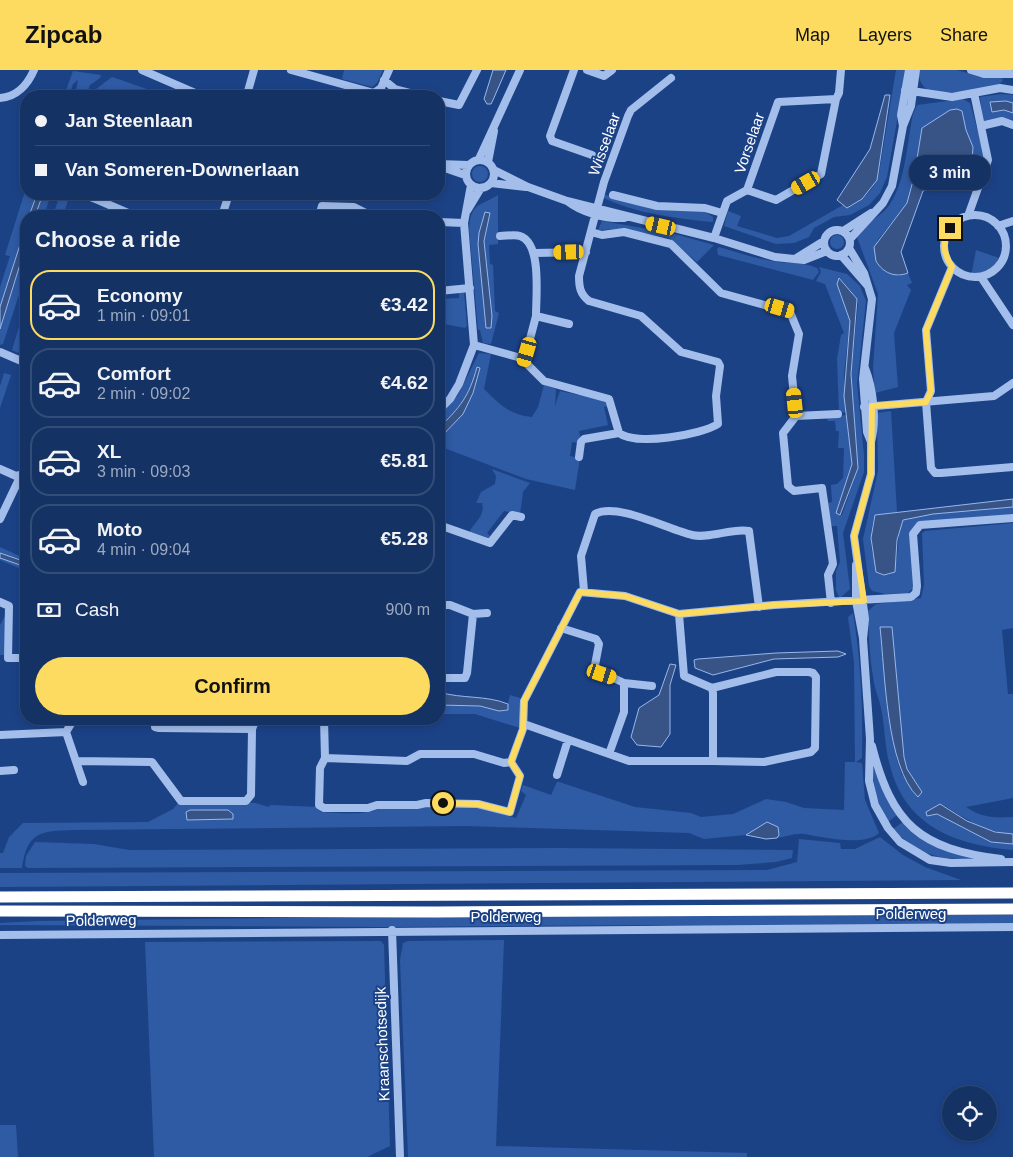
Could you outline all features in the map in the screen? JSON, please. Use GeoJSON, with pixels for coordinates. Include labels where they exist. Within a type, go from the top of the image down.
{"type":"FeatureCollection","features":[{"type":"Feature","properties":{"kind":"highway"},"geometry":{"type":"LineString","coordinates":[[0,897],[1013,893]]}},
{"type":"Feature","properties":{"kind":"highway"},"geometry":{"type":"LineString","coordinates":[[0,911],[445,912],[1013,909]]}},
{"type":"Feature","properties":{"kind":"street"},"geometry":{"type":"LineString","coordinates":[[0,98],[16,93],[29,82],[34,70]]}},
{"type":"Feature","properties":{"kind":"street"},"geometry":{"type":"LineString","coordinates":[[142,70],[188,90]]}},
{"type":"Feature","properties":{"kind":"street"},"geometry":{"type":"LineString","coordinates":[[248,90],[254,70]]}},
{"type":"Feature","properties":{"kind":"street"},"geometry":{"type":"LineString","coordinates":[[291,70],[363,90]]}},
{"type":"Feature","properties":{"kind":"street"},"geometry":{"type":"LineString","coordinates":[[378,90],[389,70]]}},
{"type":"Feature","properties":{"kind":"street"},"geometry":{"type":"LineString","coordinates":[[445,102],[459,105],[477,70]]}},
{"type":"Feature","properties":{"kind":"street"},"geometry":{"type":"LineString","coordinates":[[445,165],[468,166],[479,159],[520,70]]}},
{"type":"Feature","properties":{"kind":"street"},"geometry":{"type":"LineString","coordinates":[[574,70],[550,136],[552,141],[592,155]]}},
{"type":"Feature","properties":{"kind":"street"},"geometry":{"type":"LineString","coordinates":[[587,70],[604,76],[612,70]]}},
{"type":"Feature","properties":{"kind":"street"},"geometry":{"type":"LineString","coordinates":[[747,190],[776,200],[821,174],[836,99],[839,93],[841,70]]}},
{"type":"Feature","properties":{"kind":"street"},"geometry":{"type":"LineString","coordinates":[[909,70],[909,91]]}},
{"type":"Feature","properties":{"kind":"street"},"geometry":{"type":"LineString","coordinates":[[916,70],[901,116],[903,126],[892,186],[887,198],[850,239],[849,248],[864,273],[869,288],[872,312],[865,367],[869,378],[868,406],[873,434],[871,442],[871,474],[854,536],[857,562],[855,575],[860,601],[858,620],[863,640],[872,794],[874,804],[888,828],[900,842],[930,860],[951,863],[1013,861]]}},
{"type":"Feature","properties":{"kind":"street"},"geometry":{"type":"LineString","coordinates":[[909,91],[952,97],[1011,90],[1011,72],[984,74],[972,70]]}},
{"type":"Feature","properties":{"kind":"street","name":"Wisselaar"},"geometry":{"type":"LineString","coordinates":[[619,433],[623,436],[641,439],[689,434],[714,426],[719,419],[716,396],[720,366],[718,362],[681,352],[641,316],[589,301],[584,297],[579,286],[579,276],[604,182],[631,110],[671,78]]}},
{"type":"Feature","properties":{"kind":"street"},"geometry":{"type":"LineString","coordinates":[[384,80],[399,90]]}},
{"type":"Feature","properties":{"kind":"street"},"geometry":{"type":"LineString","coordinates":[[968,216],[988,160],[974,93]]}},
{"type":"Feature","properties":{"kind":"street","name":"Vorselaar"},"geometry":{"type":"LineString","coordinates":[[714,238],[726,201],[747,190],[778,102],[836,99]]}},
{"type":"Feature","properties":{"kind":"street"},"geometry":{"type":"LineString","coordinates":[[981,126],[1002,121],[1013,125]]}},
{"type":"Feature","properties":{"kind":"street"},"geometry":{"type":"LineString","coordinates":[[488,162],[495,124]]}},
{"type":"Feature","properties":{"kind":"street"},"geometry":{"type":"LineString","coordinates":[[479,159],[488,162],[494,170],[528,187],[567,201],[580,210],[597,211],[616,218],[626,218],[714,238],[775,257],[804,260],[826,251]]}},
{"type":"Feature","properties":{"kind":"street"},"geometry":{"type":"LineString","coordinates":[[465,175],[468,166]]}},
{"type":"Feature","properties":{"kind":"street"},"geometry":{"type":"LineString","coordinates":[[445,167],[465,175],[471,185],[464,222],[474,345],[459,384],[445,404]]}},
{"type":"Feature","properties":{"kind":"street"},"geometry":{"type":"LineString","coordinates":[[491,183],[494,170]]}},
{"type":"Feature","properties":{"kind":"street"},"geometry":{"type":"LineString","coordinates":[[466,213],[481,188],[491,183],[528,187]]}},
{"type":"Feature","properties":{"kind":"street"},"geometry":{"type":"LineString","coordinates":[[471,185],[481,188]]}},
{"type":"Feature","properties":{"kind":"street","name":"Wisselaar"},"geometry":{"type":"LineString","coordinates":[[613,195],[656,206],[705,208],[722,213]]}},
{"type":"Feature","properties":{"kind":"street"},"geometry":{"type":"LineString","coordinates":[[105,200],[124,210]]}},
{"type":"Feature","properties":{"kind":"street"},"geometry":{"type":"LineString","coordinates":[[321,210],[322,206],[354,207],[360,210]]}},
{"type":"Feature","properties":{"kind":"street"},"geometry":{"type":"LineString","coordinates":[[795,259],[824,241],[830,231],[843,231],[877,210]]}},
{"type":"Feature","properties":{"kind":"street"},"geometry":{"type":"LineString","coordinates":[[968,216],[984,217],[998,226],[1005,241],[1005,254],[998,266],[990,273],[981,277],[970,277],[960,274],[946,258],[944,248],[945,237],[958,220],[968,216]]}},
{"type":"Feature","properties":{"kind":"street"},"geometry":{"type":"LineString","coordinates":[[998,226],[1013,220]]}},
{"type":"Feature","properties":{"kind":"street"},"geometry":{"type":"LineString","coordinates":[[445,222],[464,222]]}},
{"type":"Feature","properties":{"kind":"street"},"geometry":{"type":"LineString","coordinates":[[843,231],[850,239]]}},
{"type":"Feature","properties":{"kind":"street"},"geometry":{"type":"LineString","coordinates":[[591,232],[602,235],[624,232],[671,244],[721,293],[790,312],[799,334],[792,376],[796,416],[783,433],[788,486],[794,491],[822,488],[833,564],[828,575],[832,603]]}},
{"type":"Feature","properties":{"kind":"street"},"geometry":{"type":"LineString","coordinates":[[500,236],[520,235],[531,243],[535,254],[536,316],[524,362]]}},
{"type":"Feature","properties":{"kind":"street"},"geometry":{"type":"LineString","coordinates":[[824,241],[826,251],[833,256],[841,255],[849,248]]}},
{"type":"Feature","properties":{"kind":"street"},"geometry":{"type":"LineString","coordinates":[[535,254],[586,252]]}},
{"type":"Feature","properties":{"kind":"street"},"geometry":{"type":"LineString","coordinates":[[1005,254],[1013,258]]}},
{"type":"Feature","properties":{"kind":"street"},"geometry":{"type":"LineString","coordinates":[[841,255],[869,288]]}},
{"type":"Feature","properties":{"kind":"street"},"geometry":{"type":"LineString","coordinates":[[952,267],[926,330],[931,391],[926,402],[931,468],[935,473],[1013,466]]}},
{"type":"Feature","properties":{"kind":"street"},"geometry":{"type":"LineString","coordinates":[[981,277],[1013,326]]}},
{"type":"Feature","properties":{"kind":"street"},"geometry":{"type":"LineString","coordinates":[[445,291],[470,288]]}},
{"type":"Feature","properties":{"kind":"street"},"geometry":{"type":"LineString","coordinates":[[536,316],[569,324]]}},
{"type":"Feature","properties":{"kind":"street"},"geometry":{"type":"LineString","coordinates":[[474,345],[520,358],[544,381],[609,399],[619,433],[584,439],[581,442],[579,457]]}},
{"type":"Feature","properties":{"kind":"street"},"geometry":{"type":"LineString","coordinates":[[2,353],[20,360]]}},
{"type":"Feature","properties":{"kind":"street"},"geometry":{"type":"LineString","coordinates":[[868,406],[994,396],[1013,383]]}},
{"type":"Feature","properties":{"kind":"street"},"geometry":{"type":"LineString","coordinates":[[796,416],[838,414]]}},
{"type":"Feature","properties":{"kind":"street"},"geometry":{"type":"LineString","coordinates":[[0,469],[16,476],[20,475]]}},
{"type":"Feature","properties":{"kind":"street"},"geometry":{"type":"LineString","coordinates":[[0,519],[20,482]]}},
{"type":"Feature","properties":{"kind":"street"},"geometry":{"type":"LineString","coordinates":[[584,591],[580,556],[596,514],[602,511],[637,516],[693,535],[749,531],[759,607]]}},
{"type":"Feature","properties":{"kind":"street"},"geometry":{"type":"LineString","coordinates":[[445,528],[490,543],[512,516],[521,516]]}},
{"type":"Feature","properties":{"kind":"street"},"geometry":{"type":"LineString","coordinates":[[511,762],[524,724],[524,701],[577,596],[584,591],[625,596],[679,614],[911,597],[916,593],[913,534],[920,525],[1013,518]]}},
{"type":"Feature","properties":{"kind":"street"},"geometry":{"type":"LineString","coordinates":[[0,602],[9,606],[4,658],[20,658]]}},
{"type":"Feature","properties":{"kind":"street"},"geometry":{"type":"LineString","coordinates":[[445,606],[472,614],[487,613]]}},
{"type":"Feature","properties":{"kind":"street"},"geometry":{"type":"LineString","coordinates":[[445,678],[465,678],[472,614]]}},
{"type":"Feature","properties":{"kind":"street"},"geometry":{"type":"LineString","coordinates":[[524,724],[629,760],[764,762],[811,752],[815,748],[816,677],[814,673],[776,672],[712,688],[684,676],[679,614]]}},
{"type":"Feature","properties":{"kind":"street"},"geometry":{"type":"LineString","coordinates":[[561,628],[596,638],[599,644],[595,665],[596,670],[624,683],[652,686]]}},
{"type":"Feature","properties":{"kind":"street"},"geometry":{"type":"LineString","coordinates":[[609,754],[624,712],[624,683]]}},
{"type":"Feature","properties":{"kind":"street"},"geometry":{"type":"LineString","coordinates":[[712,688],[713,762]]}},
{"type":"Feature","properties":{"kind":"street"},"geometry":{"type":"LineString","coordinates":[[66,732],[70,725]]}},
{"type":"Feature","properties":{"kind":"street"},"geometry":{"type":"LineString","coordinates":[[155,725],[155,727],[159,728],[252,729]]}},
{"type":"Feature","properties":{"kind":"street"},"geometry":{"type":"LineString","coordinates":[[76,762],[152,762],[181,801],[246,802],[251,795],[254,725]]}},
{"type":"Feature","properties":{"kind":"street"},"geometry":{"type":"LineString","coordinates":[[324,725],[325,758],[320,768],[321,808],[368,808],[377,805],[417,805],[426,802],[478,804],[510,812],[520,776],[511,762]]}},
{"type":"Feature","properties":{"kind":"street"},"geometry":{"type":"LineString","coordinates":[[0,735],[66,732]]}},
{"type":"Feature","properties":{"kind":"street"},"geometry":{"type":"LineString","coordinates":[[66,732],[83,782]]}},
{"type":"Feature","properties":{"kind":"street"},"geometry":{"type":"LineString","coordinates":[[870,739],[880,776],[889,798],[902,818],[922,834],[953,850],[970,855],[1013,861]]}},
{"type":"Feature","properties":{"kind":"street"},"geometry":{"type":"LineString","coordinates":[[557,775],[568,740]]}},
{"type":"Feature","properties":{"kind":"street"},"geometry":{"type":"LineString","coordinates":[[325,758],[407,761],[420,754],[474,754],[504,763],[511,762]]}},
{"type":"Feature","properties":{"kind":"street"},"geometry":{"type":"LineString","coordinates":[[0,771],[14,770]]}},
{"type":"Feature","properties":{"kind":"street","name":"Polderweg"},"geometry":{"type":"LineString","coordinates":[[0,934],[1013,927]]}},
{"type":"Feature","properties":{"kind":"street","name":"Kraanschotsedijk"},"geometry":{"type":"LineString","coordinates":[[392,930],[400,1157]]}},
{"type":"Feature","properties":{"kind":"shaded area"},"geometry":{"type":"Polygon","coordinates":[[[344,70],[383,70],[377,83],[372,87],[342,79],[344,70]]]}},
{"type":"Feature","properties":{"kind":"shaded area"},"geometry":{"type":"Polygon","coordinates":[[[493,70],[506,70],[491,104],[487,104],[484,99],[493,70]]]}},
{"type":"Feature","properties":{"kind":"shaded area"},"geometry":{"type":"Polygon","coordinates":[[[896,70],[906,70],[887,177],[880,193],[869,205],[850,215],[834,217],[814,228],[809,237],[794,243],[776,244],[724,226],[728,211],[741,216],[737,226],[777,238],[789,236],[843,205],[847,208],[867,194],[874,185],[879,173],[896,70]]]}},
{"type":"Feature","properties":{"kind":"shaded area"},"geometry":{"type":"Polygon","coordinates":[[[919,70],[957,70],[980,77],[1000,76],[1003,80],[995,87],[988,89],[959,93],[938,92],[923,86],[919,70]]]}},
{"type":"Feature","properties":{"kind":"shaded area"},"geometry":{"type":"Polygon","coordinates":[[[73,71],[101,75],[100,78],[90,85],[88,90],[76,90],[78,80],[73,84],[71,90],[66,90],[73,71]]]}},
{"type":"Feature","properties":{"kind":"shaded area"},"geometry":{"type":"Polygon","coordinates":[[[112,77],[150,90],[96,90],[112,77]]]}},
{"type":"Feature","properties":{"kind":"shaded area"},"geometry":{"type":"Polygon","coordinates":[[[1001,94],[1013,95],[1013,103],[1006,101],[991,103],[1013,113],[1013,120],[1003,118],[983,123],[980,97],[1001,94]]]}},
{"type":"Feature","properties":{"kind":"shaded area"},"geometry":{"type":"Polygon","coordinates":[[[885,95],[890,95],[877,180],[862,199],[847,208],[837,200],[870,149],[885,95]]]}},
{"type":"Feature","properties":{"kind":"shaded area"},"geometry":{"type":"Polygon","coordinates":[[[963,99],[970,103],[985,157],[976,187],[965,173],[971,161],[972,152],[962,112],[922,128],[914,177],[907,203],[877,241],[898,276],[908,273],[912,283],[907,285],[911,290],[894,333],[898,387],[875,393],[873,368],[878,294],[857,237],[864,228],[887,209],[900,184],[913,114],[917,105],[963,99]]]}},
{"type":"Feature","properties":{"kind":"shaded area"},"geometry":{"type":"Polygon","coordinates":[[[1006,101],[1013,103],[1013,113],[1004,110],[992,112],[990,102],[1006,101]]]}},
{"type":"Feature","properties":{"kind":"shaded area"},"geometry":{"type":"Polygon","coordinates":[[[957,109],[962,111],[966,130],[973,147],[972,161],[962,177],[923,191],[901,252],[908,273],[894,275],[882,269],[876,261],[874,247],[907,203],[914,177],[922,128],[950,110],[957,109]]]}},
{"type":"Feature","properties":{"kind":"shaded area"},"geometry":{"type":"Polygon","coordinates":[[[480,166],[486,168],[488,174],[486,180],[480,182],[474,180],[472,174],[474,168],[480,166]]]}},
{"type":"Feature","properties":{"kind":"shaded area"},"geometry":{"type":"Polygon","coordinates":[[[603,194],[651,209],[705,212],[713,217],[713,222],[642,211],[614,203],[602,197],[603,194]]]}},
{"type":"Feature","properties":{"kind":"shaded area"},"geometry":{"type":"Polygon","coordinates":[[[498,195],[498,244],[489,245],[490,264],[493,265],[495,311],[499,313],[491,344],[483,343],[480,330],[478,330],[469,229],[472,214],[477,206],[498,195]],[[486,212],[482,223],[486,327],[490,328],[484,241],[490,214],[486,212]]]}},
{"type":"Feature","properties":{"kind":"shaded area"},"geometry":{"type":"Polygon","coordinates":[[[22,200],[35,200],[31,210],[20,210],[20,245],[0,307],[0,287],[10,256],[5,255],[22,200]]]}},
{"type":"Feature","properties":{"kind":"shaded area"},"geometry":{"type":"Polygon","coordinates":[[[35,200],[41,200],[37,210],[31,210],[35,200]]]}},
{"type":"Feature","properties":{"kind":"shaded area"},"geometry":{"type":"Polygon","coordinates":[[[41,200],[49,200],[46,210],[37,210],[41,200]]]}},
{"type":"Feature","properties":{"kind":"shaded area"},"geometry":{"type":"Polygon","coordinates":[[[58,200],[68,200],[65,210],[55,210],[58,200]]]}},
{"type":"Feature","properties":{"kind":"shaded area"},"geometry":{"type":"Polygon","coordinates":[[[485,212],[490,213],[484,241],[492,316],[491,328],[486,328],[478,244],[485,212]]]}},
{"type":"Feature","properties":{"kind":"shaded area"},"geometry":{"type":"Polygon","coordinates":[[[602,221],[671,233],[714,245],[697,262],[669,238],[623,229],[598,230],[602,221]]]}},
{"type":"Feature","properties":{"kind":"shaded area"},"geometry":{"type":"Polygon","coordinates":[[[834,235],[840,235],[844,242],[840,249],[834,249],[830,245],[830,239],[834,235]]]}},
{"type":"Feature","properties":{"kind":"shaded area"},"geometry":{"type":"Polygon","coordinates":[[[20,245],[20,264],[0,329],[0,307],[20,245]]]}},
{"type":"Feature","properties":{"kind":"shaded area"},"geometry":{"type":"Polygon","coordinates":[[[719,247],[765,260],[806,264],[817,268],[819,272],[813,280],[718,255],[717,249],[719,247]]]}},
{"type":"Feature","properties":{"kind":"shaded area"},"geometry":{"type":"Polygon","coordinates":[[[976,250],[999,258],[1002,262],[988,274],[971,277],[976,250]]]}},
{"type":"Feature","properties":{"kind":"shaded area"},"geometry":{"type":"Polygon","coordinates":[[[20,264],[20,292],[3,344],[0,345],[0,329],[20,264]]]}},
{"type":"Feature","properties":{"kind":"shaded area"},"geometry":{"type":"Polygon","coordinates":[[[819,267],[847,274],[860,286],[866,301],[857,384],[864,472],[843,533],[850,589],[841,597],[839,597],[836,590],[836,571],[840,562],[837,526],[832,526],[828,520],[827,503],[832,502],[831,485],[837,484],[843,478],[844,448],[838,448],[839,431],[836,431],[835,421],[828,421],[827,418],[846,415],[852,464],[836,513],[842,515],[858,468],[851,374],[858,304],[857,299],[840,278],[837,284],[850,321],[844,374],[846,412],[839,413],[837,359],[841,335],[844,333],[825,284],[816,281],[821,272],[819,267]]]}},
{"type":"Feature","properties":{"kind":"shaded area"},"geometry":{"type":"Polygon","coordinates":[[[839,278],[857,299],[851,374],[858,468],[840,515],[836,513],[852,464],[844,396],[850,321],[837,284],[839,278]]]}},
{"type":"Feature","properties":{"kind":"shaded area"},"geometry":{"type":"Polygon","coordinates":[[[459,292],[464,292],[467,326],[465,328],[445,324],[445,299],[459,298],[459,292]]]}},
{"type":"Feature","properties":{"kind":"shaded area"},"geometry":{"type":"Polygon","coordinates":[[[20,323],[20,347],[18,353],[12,350],[20,323]]]}},
{"type":"Feature","properties":{"kind":"shaded area"},"geometry":{"type":"Polygon","coordinates":[[[479,353],[491,354],[484,389],[500,404],[511,411],[532,417],[538,407],[544,385],[556,389],[555,406],[560,391],[579,395],[580,393],[608,402],[609,406],[604,407],[608,425],[579,431],[578,443],[572,442],[570,456],[580,458],[575,490],[526,479],[445,448],[445,433],[463,414],[473,393],[480,367],[477,367],[471,386],[463,401],[445,422],[445,409],[458,395],[479,353]]]}},
{"type":"Feature","properties":{"kind":"shaded area"},"geometry":{"type":"Polygon","coordinates":[[[477,367],[480,368],[473,393],[463,414],[445,433],[445,422],[463,401],[471,386],[477,367]]]}},
{"type":"Feature","properties":{"kind":"shaded area"},"geometry":{"type":"Polygon","coordinates":[[[4,373],[11,375],[0,408],[0,386],[4,373]]]}},
{"type":"Feature","properties":{"kind":"shaded area"},"geometry":{"type":"Polygon","coordinates":[[[891,411],[897,512],[875,515],[871,531],[871,546],[875,561],[884,575],[891,574],[896,562],[902,520],[933,514],[1013,507],[1013,514],[917,524],[914,587],[908,593],[886,594],[872,591],[869,586],[863,539],[878,471],[877,413],[891,411]]]}},
{"type":"Feature","properties":{"kind":"shaded area"},"geometry":{"type":"Polygon","coordinates":[[[492,469],[530,483],[523,492],[520,514],[504,511],[487,533],[491,537],[486,539],[469,533],[482,512],[482,503],[476,503],[481,492],[495,484],[496,476],[492,469]]]}},
{"type":"Feature","properties":{"kind":"shaded area"},"geometry":{"type":"Polygon","coordinates":[[[1013,499],[1013,507],[933,514],[903,520],[897,540],[895,572],[884,575],[876,572],[871,538],[875,515],[1013,499]]]}},
{"type":"Feature","properties":{"kind":"shaded area"},"geometry":{"type":"Polygon","coordinates":[[[1013,523],[1013,628],[1002,630],[1008,694],[1013,694],[1013,798],[966,807],[988,816],[1013,817],[1013,834],[985,828],[943,805],[927,816],[937,814],[991,842],[1013,844],[1013,850],[972,843],[936,829],[921,818],[908,804],[898,787],[890,766],[882,713],[872,668],[868,611],[876,604],[921,598],[924,585],[922,533],[925,531],[1013,523]],[[880,627],[897,760],[902,775],[922,792],[907,769],[904,757],[892,628],[880,627]]]}},
{"type":"Feature","properties":{"kind":"shaded area"},"geometry":{"type":"Polygon","coordinates":[[[0,547],[20,556],[20,568],[0,560],[0,547]]]}},
{"type":"Feature","properties":{"kind":"shaded area"},"geometry":{"type":"Polygon","coordinates":[[[0,553],[20,560],[20,565],[0,558],[0,553]]]}},
{"type":"Feature","properties":{"kind":"shaded area"},"geometry":{"type":"Polygon","coordinates":[[[853,613],[860,667],[862,722],[862,758],[856,762],[862,763],[865,800],[879,833],[872,837],[843,840],[801,834],[777,838],[779,834],[767,822],[746,835],[704,839],[689,833],[465,826],[73,830],[52,831],[37,836],[27,847],[22,868],[0,868],[0,853],[3,853],[9,837],[23,823],[148,822],[173,809],[180,801],[255,803],[269,807],[270,805],[318,807],[321,812],[343,813],[360,813],[380,808],[472,806],[516,818],[526,795],[521,791],[523,785],[551,795],[557,782],[559,782],[635,807],[691,813],[701,817],[733,814],[766,799],[786,802],[804,808],[844,810],[845,762],[855,762],[854,662],[848,617],[853,613]]]}},
{"type":"Feature","properties":{"kind":"shaded area"},"geometry":{"type":"Polygon","coordinates":[[[5,616],[5,655],[0,655],[0,625],[5,616]]]}},
{"type":"Feature","properties":{"kind":"shaded area"},"geometry":{"type":"Polygon","coordinates":[[[880,627],[892,627],[904,757],[907,769],[922,792],[918,797],[907,783],[893,742],[880,627]]]}},
{"type":"Feature","properties":{"kind":"shaded area"},"geometry":{"type":"Polygon","coordinates":[[[838,651],[846,654],[838,657],[774,659],[713,675],[695,668],[694,660],[776,653],[838,651]]]}},
{"type":"Feature","properties":{"kind":"shaded area"},"geometry":{"type":"Polygon","coordinates":[[[670,664],[676,665],[670,685],[670,734],[661,747],[637,745],[631,737],[639,708],[659,695],[670,664]]]}},
{"type":"Feature","properties":{"kind":"shaded area"},"geometry":{"type":"Polygon","coordinates":[[[445,693],[500,701],[508,704],[508,710],[499,711],[480,706],[445,705],[445,693]]]}},
{"type":"Feature","properties":{"kind":"shaded area"},"geometry":{"type":"Polygon","coordinates":[[[510,695],[520,698],[520,728],[475,714],[445,714],[445,705],[480,706],[506,711],[510,695]]]}},
{"type":"Feature","properties":{"kind":"shaded area"},"geometry":{"type":"Polygon","coordinates":[[[159,725],[206,725],[206,726],[159,725]]]}},
{"type":"Feature","properties":{"kind":"shaded area"},"geometry":{"type":"Polygon","coordinates":[[[872,764],[885,796],[897,815],[888,822],[876,794],[872,764]]]}},
{"type":"Feature","properties":{"kind":"shaded area"},"geometry":{"type":"Polygon","coordinates":[[[940,804],[967,821],[995,832],[1013,834],[1013,844],[991,842],[937,814],[927,816],[926,812],[940,804]]]}},
{"type":"Feature","properties":{"kind":"shaded area"},"geometry":{"type":"Polygon","coordinates":[[[190,810],[228,810],[233,814],[233,819],[187,820],[186,812],[190,810]]]}},
{"type":"Feature","properties":{"kind":"shaded area"},"geometry":{"type":"Polygon","coordinates":[[[767,822],[778,827],[779,835],[777,838],[766,839],[746,835],[767,822]]]}},
{"type":"Feature","properties":{"kind":"shaded area"},"geometry":{"type":"Polygon","coordinates":[[[903,822],[943,850],[978,859],[953,859],[922,851],[912,846],[893,829],[903,822]]]}},
{"type":"Feature","properties":{"kind":"shaded area"},"geometry":{"type":"Polygon","coordinates":[[[880,837],[903,855],[925,867],[961,880],[0,887],[0,873],[767,870],[797,862],[799,839],[840,843],[841,849],[855,849],[880,837]]]}},
{"type":"Feature","properties":{"kind":"shaded area"},"geometry":{"type":"Polygon","coordinates":[[[35,842],[94,844],[129,850],[559,848],[793,850],[792,858],[776,862],[737,865],[28,868],[25,866],[26,856],[35,842]]]}},
{"type":"Feature","properties":{"kind":"shaded area"},"geometry":{"type":"Polygon","coordinates":[[[525,915],[1013,915],[1013,928],[797,928],[652,925],[389,927],[0,925],[0,923],[39,921],[525,915]]]}},
{"type":"Feature","properties":{"kind":"shaded area"},"geometry":{"type":"Polygon","coordinates":[[[504,940],[496,1146],[747,1153],[747,1157],[408,1157],[400,960],[403,943],[408,941],[504,940]]]}},
{"type":"Feature","properties":{"kind":"shaded area"},"geometry":{"type":"Polygon","coordinates":[[[381,941],[384,945],[390,1146],[367,1157],[154,1157],[145,942],[381,941]]]}},
{"type":"Feature","properties":{"kind":"shaded area"},"geometry":{"type":"Polygon","coordinates":[[[0,1125],[16,1125],[18,1157],[0,1157],[0,1125]]]}},
{"type":"Feature","properties":{"kind":"route"},"geometry":{"type":"LineString","coordinates":[[443,803],[478,804],[510,812],[520,776],[511,762],[523,729],[524,701],[580,592],[590,591],[625,596],[679,614],[774,605],[864,601],[854,536],[856,523],[871,474],[872,406],[926,402],[931,391],[926,330],[952,267],[946,258],[944,248],[945,237],[950,228]]}}]}
